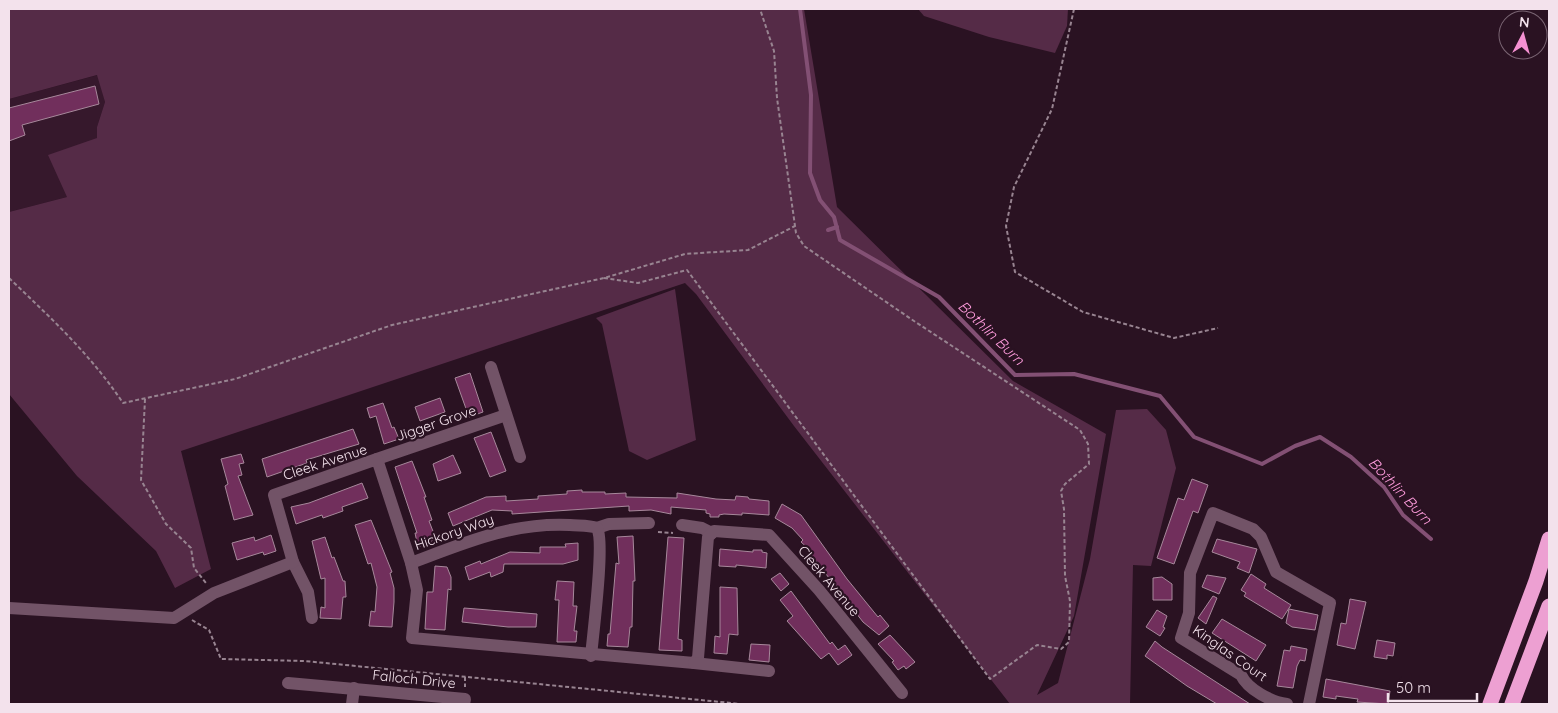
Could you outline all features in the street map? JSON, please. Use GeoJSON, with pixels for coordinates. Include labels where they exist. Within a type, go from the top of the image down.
{"type":"FeatureCollection","features":[{"type":"Feature","properties":{"kind":"highway"},"geometry":{"type":"LineString","coordinates":[[1490,704],[1536,581],[1549,539]]}},
{"type":"Feature","properties":{"kind":"highway"},"geometry":{"type":"LineString","coordinates":[[1512,704],[1549,606]]}},
{"type":"Feature","properties":{"kind":"street"},"geometry":{"type":"LineString","coordinates":[[491,367],[520,457]]}},
{"type":"Feature","properties":{"kind":"street","name":"Jigger Grove"},"geometry":{"type":"LineString","coordinates":[[377,459],[506,415]]}},
{"type":"Feature","properties":{"kind":"street","name":"Cleek Avenue"},"geometry":{"type":"LineString","coordinates":[[293,562],[274,495],[377,459],[411,563],[417,590],[412,638],[769,671]]}},
{"type":"Feature","properties":{"kind":"street","name":"Kinglas Court"},"geometry":{"type":"LineString","coordinates":[[1287,704],[1278,703],[1245,684],[1241,675],[1181,638],[1189,613],[1190,573],[1213,513],[1253,529],[1261,537],[1276,572],[1330,603],[1309,704]]}},
{"type":"Feature","properties":{"kind":"street","name":"Hickory Way"},"geometry":{"type":"LineString","coordinates":[[411,563],[503,530],[559,524],[597,528],[609,524],[649,523]]}},
{"type":"Feature","properties":{"kind":"street","name":"Cleek Avenue"},"geometry":{"type":"LineString","coordinates":[[682,525],[702,528],[712,533],[714,531],[769,535],[818,590],[902,693]]}},
{"type":"Feature","properties":{"kind":"street"},"geometry":{"type":"LineString","coordinates":[[591,656],[599,558],[600,533],[597,528]]}},
{"type":"Feature","properties":{"kind":"street"},"geometry":{"type":"LineString","coordinates":[[694,663],[698,658],[708,537],[712,533]]}},
{"type":"Feature","properties":{"kind":"street"},"geometry":{"type":"LineString","coordinates":[[9,608],[174,618],[214,593],[293,562],[308,592],[312,618]]}},
{"type":"Feature","properties":{"kind":"street","name":"Falloch Drive"},"geometry":{"type":"LineString","coordinates":[[288,683],[465,699],[464,704]]}},
{"type":"Feature","properties":{"kind":"street","name":"Falloch Drive"},"geometry":{"type":"LineString","coordinates":[[352,704],[354,688]]}},
{"type":"Feature","properties":{"kind":"path"},"geometry":{"type":"LineString","coordinates":[[604,278],[638,283],[687,270],[990,679],[1037,645],[1061,650],[1069,642],[1070,601],[1065,576],[1064,509],[1061,491],[1065,484],[1089,464],[1088,444],[1080,430],[804,246],[795,226],[777,98],[774,51],[760,9]]}},
{"type":"Feature","properties":{"kind":"path"},"geometry":{"type":"LineString","coordinates":[[1074,9],[1052,109],[1014,187],[1006,226],[1015,272],[1083,312],[1174,338],[1218,328]]}},
{"type":"Feature","properties":{"kind":"path"},"geometry":{"type":"LineString","coordinates":[[9,278],[70,337],[109,381],[123,403],[235,380],[392,325],[604,278],[686,254],[748,250],[795,226]]}},
{"type":"Feature","properties":{"kind":"path"},"geometry":{"type":"LineString","coordinates":[[146,398],[141,480],[166,524],[191,548],[194,568],[214,593]]}},
{"type":"Feature","properties":{"kind":"path"},"geometry":{"type":"LineString","coordinates":[[181,614],[209,630],[221,658],[305,661],[741,704]]}},
{"type":"Feature","properties":{"kind":"shaded area"},"geometry":{"type":"Polygon","coordinates":[[[9,9],[804,9],[837,207],[1013,381],[1106,434],[1074,616],[1037,695],[1058,683],[1090,559],[1116,410],[1147,409],[1166,430],[1176,468],[1151,566],[1133,565],[1130,704],[1010,704],[794,426],[696,294],[685,283],[181,451],[211,569],[175,588],[156,551],[77,476],[9,394],[9,212],[67,197],[48,155],[97,138],[97,127],[105,102],[97,75],[9,99],[9,9]]]}},
{"type":"Feature","properties":{"kind":"shaded area"},"geometry":{"type":"Polygon","coordinates":[[[918,9],[1068,9],[1067,26],[1055,53],[989,37],[924,16],[918,9]]]}},
{"type":"Feature","properties":{"kind":"shaded area"},"geometry":{"type":"Polygon","coordinates":[[[98,75],[105,102],[97,127],[97,138],[67,197],[9,212],[9,99],[98,75]]]}},
{"type":"Feature","properties":{"kind":"shaded area"},"geometry":{"type":"Polygon","coordinates":[[[675,289],[696,440],[647,460],[629,451],[602,324],[596,318],[675,289]]]}},
{"type":"Feature","properties":{"kind":"building"},"geometry":{"type":"Polygon","coordinates":[[[95,86],[99,104],[22,125],[25,135],[9,141],[9,108],[95,86]]]}},
{"type":"Feature","properties":{"kind":"building"},"geometry":{"type":"Polygon","coordinates":[[[470,373],[483,412],[469,417],[455,378],[470,373]]]}},
{"type":"Feature","properties":{"kind":"building"},"geometry":{"type":"Polygon","coordinates":[[[440,398],[445,412],[420,421],[415,407],[440,398]]]}},
{"type":"Feature","properties":{"kind":"building"},"geometry":{"type":"Polygon","coordinates":[[[383,403],[392,428],[394,427],[399,439],[384,444],[376,416],[370,418],[367,408],[383,403]]]}},
{"type":"Feature","properties":{"kind":"building"},"geometry":{"type":"Polygon","coordinates":[[[353,429],[359,444],[306,460],[307,463],[267,477],[262,459],[353,429]]]}},
{"type":"Feature","properties":{"kind":"building"},"geometry":{"type":"Polygon","coordinates":[[[491,432],[506,471],[490,477],[474,438],[491,432]]]}},
{"type":"Feature","properties":{"kind":"building"},"geometry":{"type":"Polygon","coordinates":[[[241,454],[244,463],[239,464],[242,475],[238,476],[253,515],[234,520],[225,486],[228,484],[221,459],[241,454]]]}},
{"type":"Feature","properties":{"kind":"building"},"geometry":{"type":"Polygon","coordinates":[[[453,455],[461,473],[438,481],[433,464],[453,455]]]}},
{"type":"Feature","properties":{"kind":"building"},"geometry":{"type":"Polygon","coordinates":[[[412,461],[426,497],[424,497],[432,520],[429,521],[436,539],[418,547],[415,533],[417,533],[395,467],[412,461]]]}},
{"type":"Feature","properties":{"kind":"building"},"geometry":{"type":"Polygon","coordinates":[[[1192,479],[1208,485],[1198,513],[1193,511],[1174,564],[1157,558],[1178,498],[1184,500],[1192,479]]]}},
{"type":"Feature","properties":{"kind":"building"},"geometry":{"type":"Polygon","coordinates":[[[362,483],[368,498],[342,507],[343,511],[323,518],[322,515],[296,524],[291,507],[309,503],[362,483]]]}},
{"type":"Feature","properties":{"kind":"building"},"geometry":{"type":"Polygon","coordinates":[[[582,490],[582,492],[605,492],[605,494],[626,493],[626,497],[677,498],[677,493],[716,499],[735,500],[736,496],[748,497],[749,499],[769,501],[769,515],[742,513],[742,515],[724,514],[719,515],[719,517],[710,517],[706,510],[671,507],[671,514],[651,510],[629,511],[629,506],[512,514],[512,511],[492,510],[453,526],[448,513],[486,497],[506,496],[506,501],[538,499],[538,496],[567,494],[567,491],[582,490]]]}},
{"type":"Feature","properties":{"kind":"building"},"geometry":{"type":"Polygon","coordinates":[[[782,504],[801,515],[847,579],[878,617],[880,615],[889,626],[879,635],[863,622],[809,552],[811,551],[801,542],[803,540],[792,528],[775,518],[782,504]]]}},
{"type":"Feature","properties":{"kind":"building"},"geometry":{"type":"Polygon","coordinates":[[[371,520],[392,572],[390,573],[394,588],[394,602],[392,627],[369,626],[371,611],[375,612],[377,587],[371,563],[368,564],[355,525],[371,520]]]}},
{"type":"Feature","properties":{"kind":"building"},"geometry":{"type":"Polygon","coordinates":[[[271,535],[276,551],[264,555],[263,552],[237,560],[232,543],[254,537],[255,541],[271,535]]]}},
{"type":"Feature","properties":{"kind":"building"},"geometry":{"type":"Polygon","coordinates":[[[633,536],[635,581],[633,581],[632,627],[630,627],[628,647],[607,646],[608,634],[610,634],[616,563],[619,564],[617,537],[633,536]]]}},
{"type":"Feature","properties":{"kind":"building"},"geometry":{"type":"Polygon","coordinates":[[[325,537],[332,558],[334,557],[343,581],[345,581],[346,597],[343,597],[341,619],[320,618],[321,607],[325,608],[325,578],[321,579],[312,541],[325,537]]]}},
{"type":"Feature","properties":{"kind":"building"},"geometry":{"type":"Polygon","coordinates":[[[668,537],[684,538],[678,639],[682,640],[682,651],[659,650],[668,537]]]}},
{"type":"Feature","properties":{"kind":"building"},"geometry":{"type":"Polygon","coordinates":[[[1217,539],[1257,549],[1249,573],[1237,568],[1240,562],[1212,552],[1217,539]]]}},
{"type":"Feature","properties":{"kind":"building"},"geometry":{"type":"Polygon","coordinates":[[[578,543],[578,560],[563,564],[504,564],[503,572],[491,577],[490,572],[469,580],[465,567],[480,561],[481,564],[510,552],[540,553],[540,547],[566,547],[565,544],[578,543]]]}},
{"type":"Feature","properties":{"kind":"building"},"geometry":{"type":"Polygon","coordinates":[[[720,549],[753,552],[753,550],[762,550],[762,552],[767,553],[766,568],[736,565],[736,567],[719,566],[720,549]]]}},
{"type":"Feature","properties":{"kind":"building"},"geometry":{"type":"Polygon","coordinates":[[[435,566],[447,567],[451,577],[451,590],[448,589],[445,630],[425,629],[427,592],[433,592],[435,566]]]}},
{"type":"Feature","properties":{"kind":"building"},"geometry":{"type":"Polygon","coordinates":[[[780,573],[789,584],[781,591],[771,579],[780,573]]]}},
{"type":"Feature","properties":{"kind":"building"},"geometry":{"type":"Polygon","coordinates":[[[1251,574],[1266,584],[1264,588],[1291,605],[1282,619],[1244,596],[1246,593],[1241,590],[1251,574]]]}},
{"type":"Feature","properties":{"kind":"building"},"geometry":{"type":"Polygon","coordinates":[[[1207,575],[1226,578],[1219,594],[1202,587],[1207,575]]]}},
{"type":"Feature","properties":{"kind":"building"},"geometry":{"type":"Polygon","coordinates":[[[1162,577],[1172,584],[1172,600],[1153,600],[1153,578],[1162,577]]]}},
{"type":"Feature","properties":{"kind":"building"},"geometry":{"type":"Polygon","coordinates":[[[557,581],[574,582],[573,606],[577,606],[574,631],[577,631],[576,642],[557,642],[559,600],[555,600],[557,581]]]}},
{"type":"Feature","properties":{"kind":"building"},"geometry":{"type":"Polygon","coordinates":[[[720,587],[737,588],[738,635],[729,634],[727,654],[714,653],[715,636],[720,637],[720,587]]]}},
{"type":"Feature","properties":{"kind":"building"},"geometry":{"type":"Polygon","coordinates":[[[791,591],[830,644],[832,642],[838,650],[845,645],[852,655],[838,665],[829,653],[821,659],[787,621],[793,616],[780,600],[791,591]]]}},
{"type":"Feature","properties":{"kind":"building"},"geometry":{"type":"Polygon","coordinates":[[[1213,596],[1217,598],[1206,624],[1198,618],[1213,596]]]}},
{"type":"Feature","properties":{"kind":"building"},"geometry":{"type":"Polygon","coordinates":[[[1350,599],[1366,602],[1355,649],[1337,645],[1341,623],[1346,624],[1350,599]]]}},
{"type":"Feature","properties":{"kind":"building"},"geometry":{"type":"Polygon","coordinates":[[[464,608],[537,614],[536,627],[508,627],[462,622],[464,608]]]}},
{"type":"Feature","properties":{"kind":"building"},"geometry":{"type":"Polygon","coordinates":[[[1289,609],[1318,615],[1315,630],[1292,627],[1286,623],[1289,609]]]}},
{"type":"Feature","properties":{"kind":"building"},"geometry":{"type":"Polygon","coordinates":[[[1157,610],[1167,616],[1163,627],[1165,628],[1160,636],[1146,627],[1157,610]]]}},
{"type":"Feature","properties":{"kind":"building"},"geometry":{"type":"Polygon","coordinates":[[[1222,619],[1266,645],[1256,661],[1212,633],[1222,619]]]}},
{"type":"Feature","properties":{"kind":"building"},"geometry":{"type":"Polygon","coordinates":[[[890,635],[915,662],[906,669],[904,666],[898,670],[892,662],[894,661],[878,644],[890,635]]]}},
{"type":"Feature","properties":{"kind":"building"},"geometry":{"type":"Polygon","coordinates":[[[1377,640],[1395,643],[1393,656],[1387,655],[1387,659],[1374,657],[1377,640]]]}},
{"type":"Feature","properties":{"kind":"building"},"geometry":{"type":"Polygon","coordinates":[[[1155,641],[1250,704],[1217,704],[1187,686],[1145,656],[1155,641]]]}},
{"type":"Feature","properties":{"kind":"building"},"geometry":{"type":"Polygon","coordinates":[[[751,644],[770,645],[769,662],[749,660],[751,644]]]}},
{"type":"Feature","properties":{"kind":"building"},"geometry":{"type":"Polygon","coordinates":[[[1291,646],[1307,649],[1305,661],[1300,660],[1297,666],[1293,688],[1277,686],[1284,650],[1290,651],[1291,646]]]}},
{"type":"Feature","properties":{"kind":"building"},"geometry":{"type":"Polygon","coordinates":[[[1326,679],[1390,691],[1388,704],[1357,702],[1358,699],[1336,696],[1336,699],[1323,697],[1326,679]]]}},
{"type":"Feature","properties":{"kind":"waterway","name":"Bothlin Burn"},"geometry":{"type":"LineString","coordinates":[[800,9],[811,95],[810,173],[820,200],[834,217],[840,240],[939,297],[1015,375],[1074,374],[1160,396],[1194,437],[1262,464],[1295,446],[1320,437],[1351,457],[1384,487],[1403,515],[1431,539]]}},
{"type":"Feature","properties":{"kind":"waterway"},"geometry":{"type":"LineString","coordinates":[[828,230],[837,227]]}}]}
